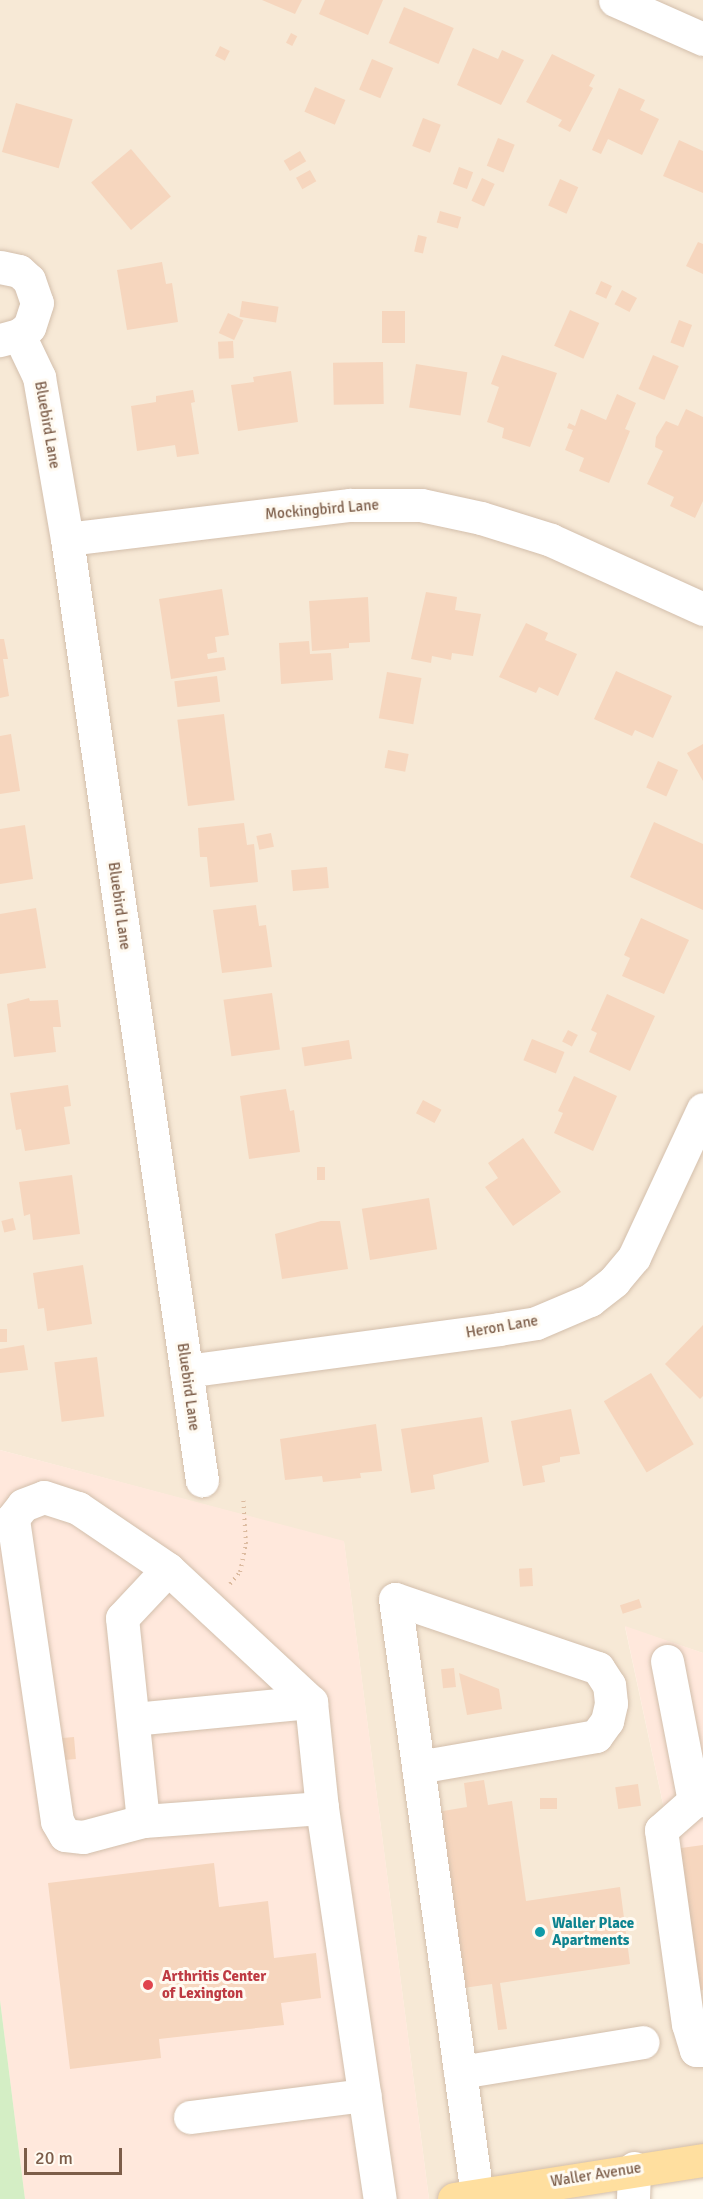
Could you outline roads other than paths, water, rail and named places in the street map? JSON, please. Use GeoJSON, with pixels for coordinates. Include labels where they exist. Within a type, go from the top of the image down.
{"type":"FeatureCollection","features":[{"type":"Feature","properties":{"kind":"main road","name":"Waller Avenue"},"geometry":{"type":"LineString","coordinates":[[466,2197],[633,2184],[703,2160]]}},
{"type":"Feature","properties":{"kind":"street"},"geometry":{"type":"LineString","coordinates":[[615,0],[703,39]]}},
{"type":"Feature","properties":{"kind":"street","name":"Bluebird Lane"},"geometry":{"type":"LineString","coordinates":[[0,267],[19,271],[35,290],[36,316],[10,338],[39,377],[67,539],[202,1480]]}},
{"type":"Feature","properties":{"kind":"street","name":"Mockingbird Lane"},"geometry":{"type":"LineString","coordinates":[[67,539],[351,505],[421,505],[482,518],[551,540],[703,609]]}},
{"type":"Feature","properties":{"kind":"street","name":"Heron Lane"},"geometry":{"type":"LineString","coordinates":[[186,1371],[536,1323],[590,1300],[614,1281],[634,1257],[703,1109]]}},
{"type":"Feature","properties":{"kind":"street"},"geometry":{"type":"LineString","coordinates":[[322,1808],[144,1821],[83,1837],[65,1835],[57,1821],[13,1518],[23,1504],[44,1497],[67,1504],[168,1569],[310,1702],[322,1808],[380,2199]]}},
{"type":"Feature","properties":{"kind":"street"},"geometry":{"type":"LineString","coordinates":[[144,1821],[122,1618],[168,1569]]}},
{"type":"Feature","properties":{"kind":"street"},"geometry":{"type":"LineString","coordinates":[[418,1767],[596,1736],[607,1721],[611,1703],[609,1684],[598,1668],[395,1599],[418,1767],[460,2072],[466,2197]]}},
{"type":"Feature","properties":{"kind":"street"},"geometry":{"type":"LineString","coordinates":[[667,1661],[699,1800],[661,1830],[688,2024],[696,2050],[703,2050]]}},
{"type":"Feature","properties":{"kind":"street"},"geometry":{"type":"LineString","coordinates":[[133,1719],[310,1702]]}},
{"type":"Feature","properties":{"kind":"street"},"geometry":{"type":"LineString","coordinates":[[460,2072],[643,2042]]}},
{"type":"Feature","properties":{"kind":"street"},"geometry":{"type":"LineString","coordinates":[[190,2117],[364,2095]]}},
{"type":"Feature","properties":{"kind":"place","name":"Waller Place Apartments"},"geometry":{"type":"Point","coordinates":[540,1932]}},
{"type":"Feature","properties":{"kind":"place","name":"Arthritis Center of Lexington"},"geometry":{"type":"Point","coordinates":[148,1985]}}]}
